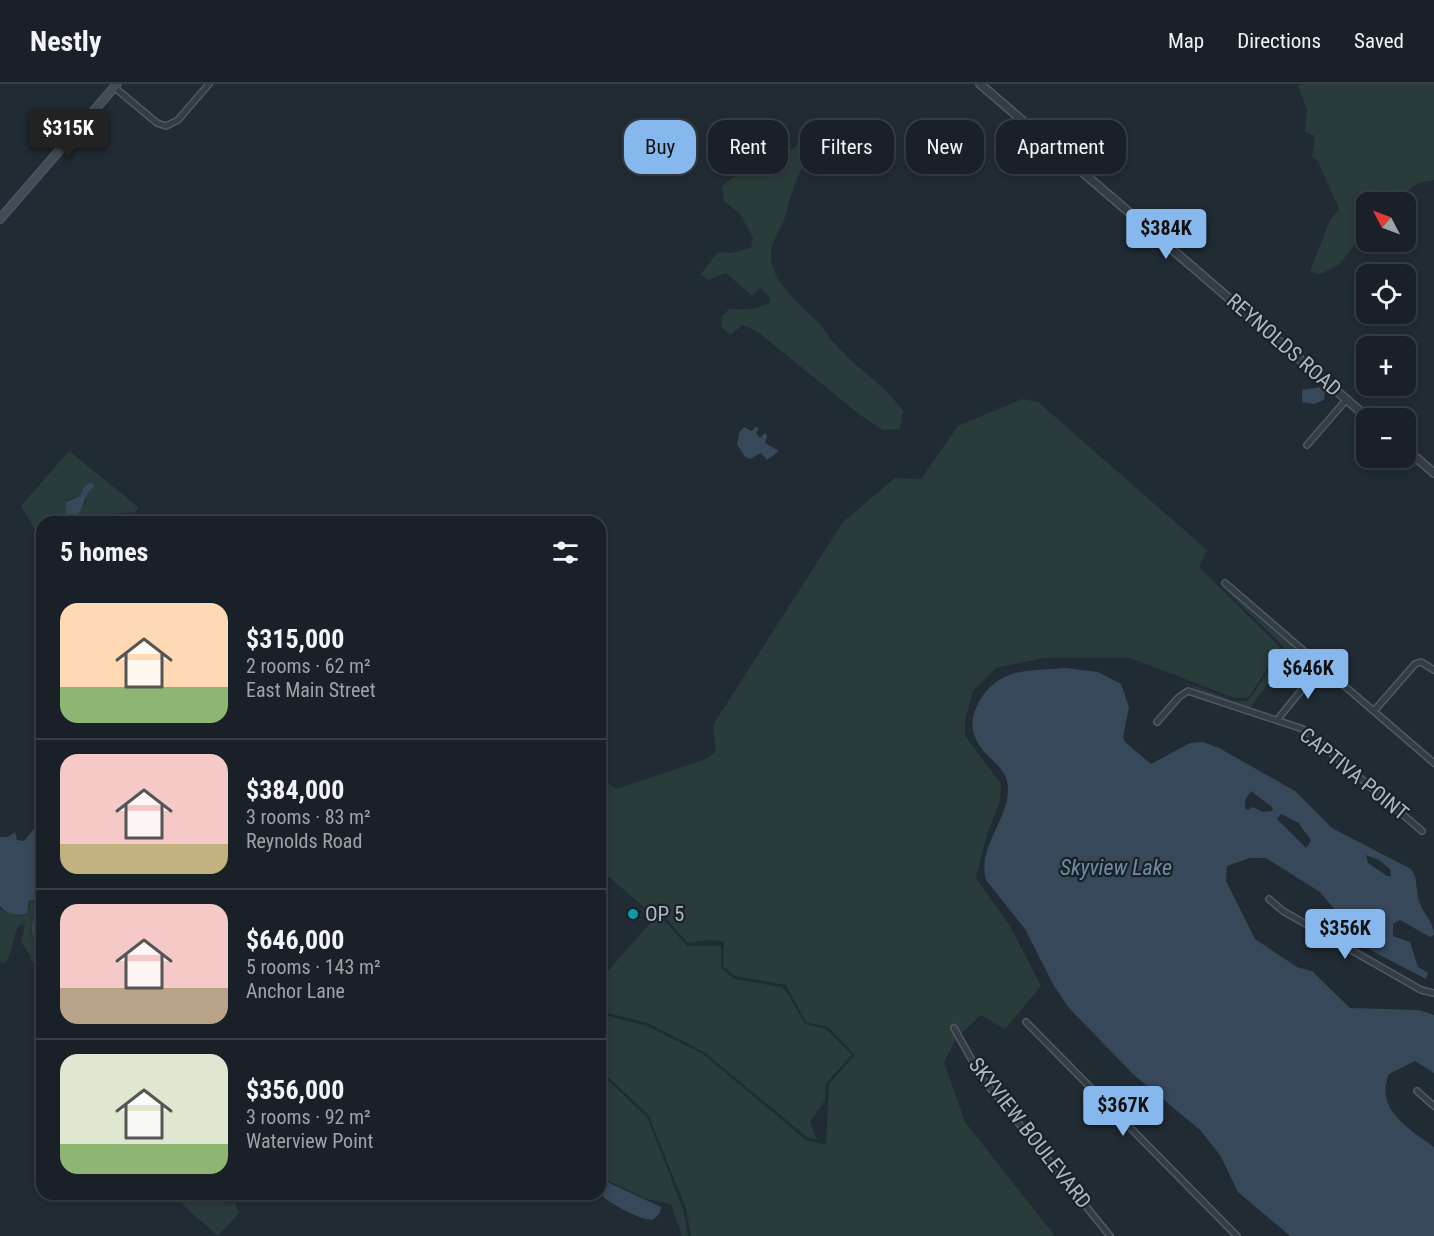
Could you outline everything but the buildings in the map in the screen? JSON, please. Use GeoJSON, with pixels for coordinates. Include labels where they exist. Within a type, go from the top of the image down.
{"type":"FeatureCollection","features":[{"type":"Feature","properties":{"kind":"main road"},"geometry":{"type":"LineString","coordinates":[[0,219],[115,86]]}},
{"type":"Feature","properties":{"kind":"street"},"geometry":{"type":"LineString","coordinates":[[115,86],[157,123],[166,126],[178,120],[209,84]]}},
{"type":"Feature","properties":{"kind":"street","name":"REYNOLDS ROAD"},"geometry":{"type":"LineString","coordinates":[[980,84],[1357,408]]}},
{"type":"Feature","properties":{"kind":"street"},"geometry":{"type":"LineString","coordinates":[[1307,445],[1347,399]]}},
{"type":"Feature","properties":{"kind":"street"},"geometry":{"type":"LineString","coordinates":[[1416,458],[1434,473]]}},
{"type":"Feature","properties":{"kind":"street"},"geometry":{"type":"LineString","coordinates":[[1225,583],[1434,763]]}},
{"type":"Feature","properties":{"kind":"street"},"geometry":{"type":"LineString","coordinates":[[1374,711],[1415,664],[1421,662],[1434,670]]}},
{"type":"Feature","properties":{"kind":"street"},"geometry":{"type":"LineString","coordinates":[[1276,720],[1322,666]]}},
{"type":"Feature","properties":{"kind":"street","name":"CAPTIVA POINT"},"geometry":{"type":"LineString","coordinates":[[1157,722],[1179,697],[1188,691],[1304,729],[1422,831]]}},
{"type":"Feature","properties":{"kind":"street"},"geometry":{"type":"LineString","coordinates":[[1269,899],[1282,911],[1412,985],[1434,993]]}},
{"type":"Feature","properties":{"kind":"street"},"geometry":{"type":"LineString","coordinates":[[1026,1022],[1237,1236]]}},
{"type":"Feature","properties":{"kind":"street","name":"SKYVIEW BOULEVARD"},"geometry":{"type":"LineString","coordinates":[[954,1028],[982,1078],[1110,1236]]}},
{"type":"Feature","properties":{"kind":"street"},"geometry":{"type":"LineString","coordinates":[[1417,1091],[1434,1106]]}},
{"type":"Feature","properties":{"kind":"shaded area"},"geometry":{"type":"Polygon","coordinates":[[[1300,84],[1434,84],[1434,180],[1418,183],[1406,192],[1356,192],[1356,243],[1339,265],[1319,275],[1310,271],[1330,220],[1339,209],[1318,161],[1312,157],[1315,136],[1305,132],[1307,110],[1298,86],[1300,84]]]}},
{"type":"Feature","properties":{"kind":"shaded area"},"geometry":{"type":"Polygon","coordinates":[[[800,143],[800,173],[771,251],[776,275],[788,293],[818,322],[843,353],[895,401],[903,411],[900,429],[883,430],[860,415],[758,332],[743,325],[730,335],[721,326],[722,316],[729,309],[761,307],[770,302],[769,296],[760,288],[752,296],[726,273],[709,280],[700,275],[718,252],[731,253],[751,248],[753,238],[740,214],[724,201],[722,187],[740,174],[788,174],[788,153],[800,143]]]}},
{"type":"Feature","properties":{"kind":"shaded area"},"geometry":{"type":"Polygon","coordinates":[[[1022,399],[1038,402],[1207,550],[1199,567],[1281,648],[1248,698],[1235,698],[1130,658],[1043,658],[996,668],[973,691],[965,720],[965,736],[1001,784],[1000,801],[987,834],[976,878],[1010,926],[1041,986],[1005,1029],[981,1015],[956,1039],[944,1062],[965,1122],[1055,1236],[691,1236],[686,1209],[649,1116],[606,1075],[606,1016],[647,1026],[703,1054],[806,1140],[826,1145],[829,1084],[855,1055],[828,1027],[806,1022],[786,985],[735,976],[723,966],[724,941],[709,940],[688,943],[656,907],[646,909],[606,874],[606,782],[616,789],[706,759],[716,751],[713,725],[843,522],[895,478],[921,479],[958,426],[1022,399]]]}},
{"type":"Feature","properties":{"kind":"shaded area"},"geometry":{"type":"Polygon","coordinates":[[[69,451],[138,508],[136,512],[112,514],[111,516],[74,516],[86,503],[87,493],[92,489],[67,500],[66,516],[36,516],[35,529],[21,506],[69,451]]]}},
{"type":"Feature","properties":{"kind":"shaded area"},"geometry":{"type":"Polygon","coordinates":[[[1221,586],[1298,644],[1246,713],[1179,680],[1234,701],[1248,701],[1284,649],[1221,586]]]}},
{"type":"Feature","properties":{"kind":"shaded area"},"geometry":{"type":"Polygon","coordinates":[[[628,898],[645,911],[655,910],[687,946],[721,946],[721,968],[734,979],[781,987],[787,992],[805,1024],[826,1029],[852,1055],[826,1083],[825,1100],[810,1122],[817,1140],[807,1137],[704,1052],[648,1023],[606,1012],[606,973],[653,920],[628,898]]]}},
{"type":"Feature","properties":{"kind":"shaded area"},"geometry":{"type":"Polygon","coordinates":[[[31,899],[36,906],[31,933],[36,938],[36,963],[30,960],[31,957],[21,942],[25,924],[18,926],[8,958],[6,962],[0,963],[0,909],[22,916],[27,914],[31,899]]]}},
{"type":"Feature","properties":{"kind":"shaded area"},"geometry":{"type":"Polygon","coordinates":[[[606,1079],[647,1117],[683,1209],[688,1236],[682,1236],[671,1204],[647,1199],[606,1180],[606,1079]]]}},
{"type":"Feature","properties":{"kind":"shaded area"},"geometry":{"type":"Polygon","coordinates":[[[177,1200],[221,1200],[226,1203],[235,1203],[239,1213],[218,1236],[177,1200]]]}},
{"type":"Feature","properties":{"kind":"water"},"geometry":{"type":"Polygon","coordinates":[[[1321,387],[1325,391],[1324,400],[1314,404],[1302,402],[1302,390],[1321,387]]]}},
{"type":"Feature","properties":{"kind":"water"},"geometry":{"type":"Polygon","coordinates":[[[744,427],[752,431],[755,427],[759,428],[756,433],[760,438],[765,433],[767,436],[765,443],[779,451],[767,460],[761,453],[750,459],[745,457],[737,444],[739,433],[744,427]]]}},
{"type":"Feature","properties":{"kind":"water"},"geometry":{"type":"Polygon","coordinates":[[[89,483],[93,483],[94,487],[87,495],[81,510],[75,516],[66,516],[66,502],[80,496],[89,483]]]}},
{"type":"Feature","properties":{"kind":"water","name":"Skyview Lake"},"geometry":{"type":"Polygon","coordinates":[[[1066,668],[1098,672],[1121,684],[1129,707],[1123,737],[1125,742],[1151,764],[1190,743],[1203,742],[1219,748],[1295,791],[1332,828],[1411,869],[1415,877],[1419,901],[1432,926],[1434,935],[1430,937],[1400,920],[1393,924],[1393,936],[1410,942],[1418,967],[1428,973],[1426,979],[1361,945],[1342,925],[1335,910],[1320,892],[1266,858],[1250,858],[1227,866],[1226,881],[1255,939],[1297,967],[1312,971],[1350,1008],[1419,1010],[1434,1015],[1434,1073],[1415,1061],[1389,1074],[1386,1098],[1396,1117],[1434,1147],[1434,1236],[1290,1236],[1238,1192],[1220,1155],[1200,1130],[1133,1074],[1069,1008],[1054,986],[1025,929],[986,880],[985,858],[1006,803],[1008,784],[1002,771],[978,743],[972,724],[978,704],[986,692],[1004,677],[1027,671],[1066,668]],[[1251,791],[1245,800],[1245,808],[1248,810],[1253,807],[1263,812],[1272,811],[1273,808],[1251,791]],[[1281,814],[1277,819],[1306,848],[1311,841],[1299,823],[1281,814]],[[1366,855],[1368,863],[1387,876],[1391,876],[1390,869],[1379,860],[1366,855]]]}},
{"type":"Feature","properties":{"kind":"water"},"geometry":{"type":"Polygon","coordinates":[[[36,828],[36,940],[32,930],[35,910],[33,900],[29,901],[27,914],[13,914],[0,906],[0,837],[8,837],[15,832],[17,840],[24,841],[36,828]]]}},
{"type":"Feature","properties":{"kind":"water"},"geometry":{"type":"Polygon","coordinates":[[[606,1183],[661,1207],[660,1213],[653,1220],[647,1219],[615,1205],[606,1199],[606,1183]]]}},
{"type":"Feature","properties":{"kind":"place","name":"OP 5"},"geometry":{"type":"Point","coordinates":[633,914]}}]}
